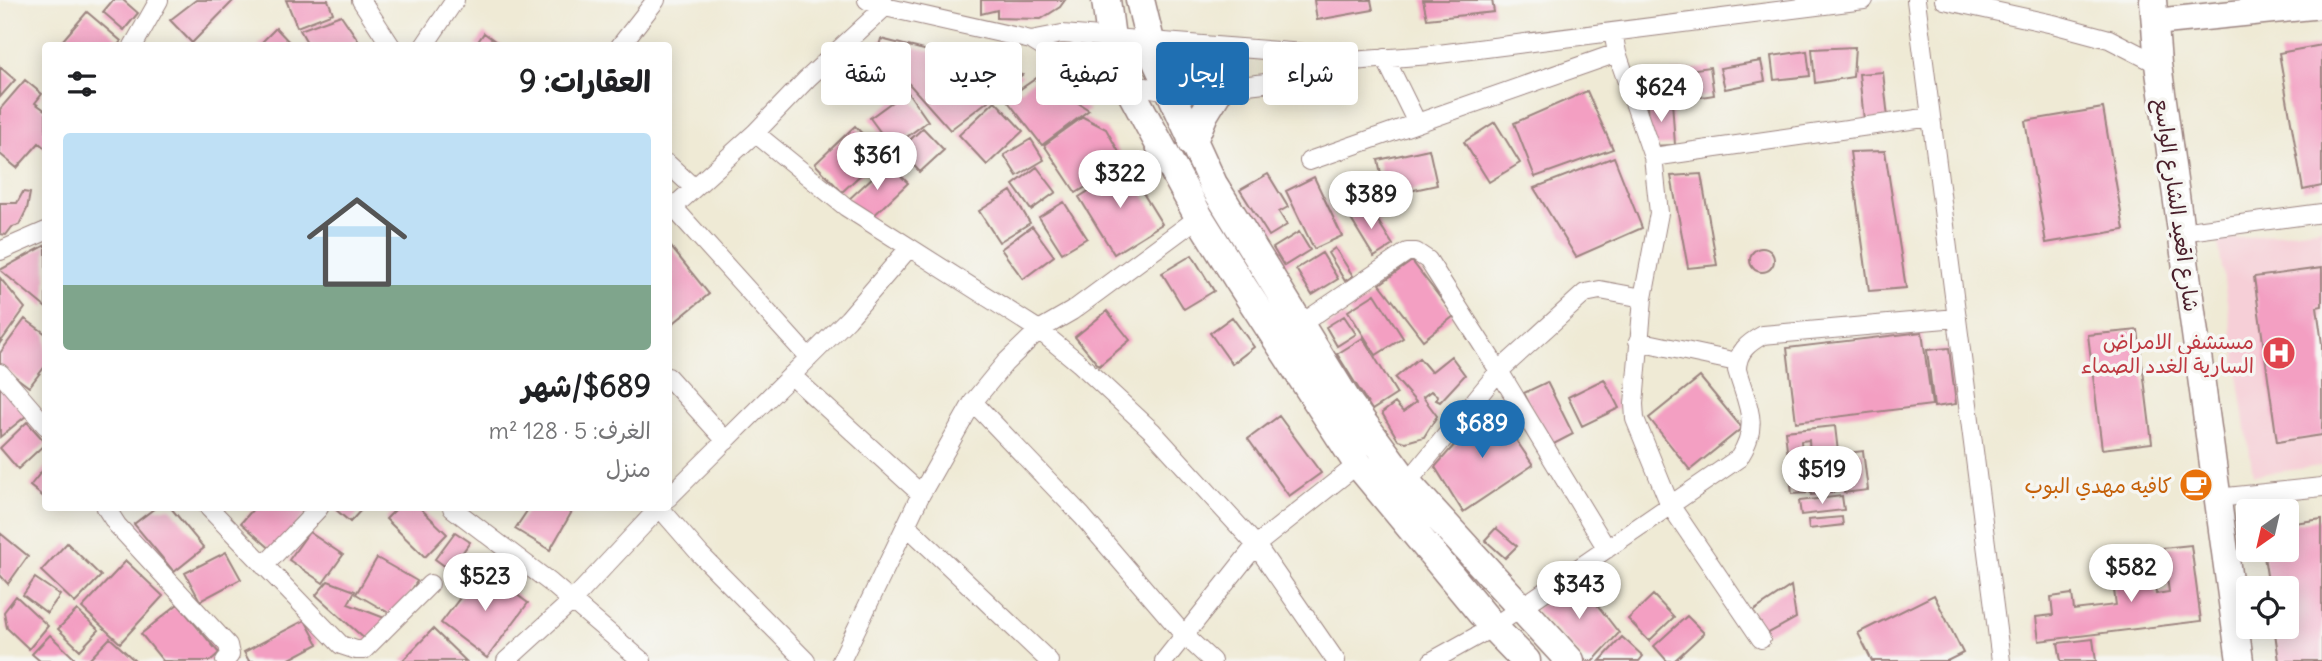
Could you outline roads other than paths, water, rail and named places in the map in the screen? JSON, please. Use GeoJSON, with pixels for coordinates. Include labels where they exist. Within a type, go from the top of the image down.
{"type":"FeatureCollection","features":[{"type":"Feature","properties":{"kind":"main road"},"geometry":{"type":"LineString","coordinates":[[1107,0],[1112,42]]}},
{"type":"Feature","properties":{"kind":"main road"},"geometry":{"type":"LineString","coordinates":[[1140,0],[1149,43],[1156,60]]}},
{"type":"Feature","properties":{"kind":"main road"},"geometry":{"type":"LineString","coordinates":[[1138,105],[1199,217],[1358,464],[1493,627],[1527,661]]}},
{"type":"Feature","properties":{"kind":"main road"},"geometry":{"type":"LineString","coordinates":[[1175,105],[1213,184],[1349,404],[1408,483],[1570,661]]}},
{"type":"Feature","properties":{"kind":"main road"},"geometry":{"type":"LineString","coordinates":[[1192,143],[1209,105]]}},
{"type":"Feature","properties":{"kind":"street"},"geometry":{"type":"LineString","coordinates":[[140,42],[159,0]]}},
{"type":"Feature","properties":{"kind":"street"},"geometry":{"type":"LineString","coordinates":[[361,0],[388,42]]}},
{"type":"Feature","properties":{"kind":"street"},"geometry":{"type":"LineString","coordinates":[[427,42],[455,0]]}},
{"type":"Feature","properties":{"kind":"street"},"geometry":{"type":"LineString","coordinates":[[623,42],[656,0]]}},
{"type":"Feature","properties":{"kind":"street"},"geometry":{"type":"LineString","coordinates":[[867,0],[1036,43]]}},
{"type":"Feature","properties":{"kind":"street"},"geometry":{"type":"LineString","coordinates":[[1358,60],[1864,0]]}},
{"type":"Feature","properties":{"kind":"street"},"geometry":{"type":"LineString","coordinates":[[1916,0],[2001,661]]}},
{"type":"Feature","properties":{"kind":"street"},"geometry":{"type":"LineString","coordinates":[[1944,0],[2109,39],[2158,64]]}},
{"type":"Feature","properties":{"kind":"street"},"geometry":{"type":"LineString","coordinates":[[672,208],[755,133],[884,4]]}},
{"type":"Feature","properties":{"kind":"street"},"geometry":{"type":"LineString","coordinates":[[2154,11],[2322,5]]}},
{"type":"Feature","properties":{"kind":"street","name":"شارع اقعيد الشارع الواسع"},"geometry":{"type":"LineString","coordinates":[[2154,11],[2158,64],[2239,660]]}},
{"type":"Feature","properties":{"kind":"street"},"geometry":{"type":"LineString","coordinates":[[1613,32],[1653,157],[1659,213],[1643,298],[1638,341],[1635,419],[1670,505],[1761,639]]}},
{"type":"Feature","properties":{"kind":"street"},"geometry":{"type":"LineString","coordinates":[[1031,40],[1062,34],[1263,50]]}},
{"type":"Feature","properties":{"kind":"street"},"geometry":{"type":"LineString","coordinates":[[1309,161],[1618,53]]}},
{"type":"Feature","properties":{"kind":"street"},"geometry":{"type":"LineString","coordinates":[[1385,58],[1417,123]]}},
{"type":"Feature","properties":{"kind":"street"},"geometry":{"type":"LineString","coordinates":[[1653,157],[1931,117]]}},
{"type":"Feature","properties":{"kind":"street"},"geometry":{"type":"LineString","coordinates":[[755,133],[846,207],[1040,330],[1152,431],[1256,545],[1336,661]]}},
{"type":"Feature","properties":{"kind":"street"},"geometry":{"type":"LineString","coordinates":[[672,168],[694,188]]}},
{"type":"Feature","properties":{"kind":"street"},"geometry":{"type":"LineString","coordinates":[[672,210],[808,358]]}},
{"type":"Feature","properties":{"kind":"street"},"geometry":{"type":"LineString","coordinates":[[2181,232],[2322,213]]}},
{"type":"Feature","properties":{"kind":"street"},"geometry":{"type":"LineString","coordinates":[[841,661],[906,524],[973,402],[1005,363],[1040,330],[1072,311],[1199,217]]}},
{"type":"Feature","properties":{"kind":"street"},"geometry":{"type":"LineString","coordinates":[[0,251],[42,233]]}},
{"type":"Feature","properties":{"kind":"street"},"geometry":{"type":"LineString","coordinates":[[672,494],[848,318],[909,248]]}},
{"type":"Feature","properties":{"kind":"street"},"geometry":{"type":"LineString","coordinates":[[1301,324],[1406,253],[1416,251],[1428,260],[1499,371],[1607,550]]}},
{"type":"Feature","properties":{"kind":"street"},"geometry":{"type":"LineString","coordinates":[[1408,483],[1499,371],[1585,293],[1600,289],[1643,298]]}},
{"type":"Feature","properties":{"kind":"street"},"geometry":{"type":"LineString","coordinates":[[1432,661],[1493,627],[1740,458],[1749,443],[1752,422],[1737,362],[1741,352],[1752,341],[1763,335],[1957,318]]}},
{"type":"Feature","properties":{"kind":"street"},"geometry":{"type":"LineString","coordinates":[[1638,341],[1737,362]]}},
{"type":"Feature","properties":{"kind":"street"},"geometry":{"type":"LineString","coordinates":[[0,373],[42,421]]}},
{"type":"Feature","properties":{"kind":"street"},"geometry":{"type":"LineString","coordinates":[[792,375],[921,495]]}},
{"type":"Feature","properties":{"kind":"street"},"geometry":{"type":"LineString","coordinates":[[672,381],[726,441]]}},
{"type":"Feature","properties":{"kind":"street"},"geometry":{"type":"LineString","coordinates":[[973,402],[1082,516],[1184,635],[1212,661]]}},
{"type":"Feature","properties":{"kind":"street"},"geometry":{"type":"LineString","coordinates":[[1164,661],[1256,545],[1358,464]]}},
{"type":"Feature","properties":{"kind":"street"},"geometry":{"type":"LineString","coordinates":[[2217,498],[2322,487]]}},
{"type":"Feature","properties":{"kind":"street"},"geometry":{"type":"LineString","coordinates":[[108,511],[117,525],[228,645],[230,655],[225,661]]}},
{"type":"Feature","properties":{"kind":"street"},"geometry":{"type":"LineString","coordinates":[[212,511],[341,645],[365,650],[430,584]]}},
{"type":"Feature","properties":{"kind":"street"},"geometry":{"type":"LineString","coordinates":[[264,566],[316,511]]}},
{"type":"Feature","properties":{"kind":"street"},"geometry":{"type":"LineString","coordinates":[[457,511],[572,601],[642,661]]}},
{"type":"Feature","properties":{"kind":"street"},"geometry":{"type":"LineString","coordinates":[[506,661],[572,601],[657,511]]}},
{"type":"Feature","properties":{"kind":"street"},"geometry":{"type":"LineString","coordinates":[[663,511],[700,554],[806,661]]}},
{"type":"Feature","properties":{"kind":"street"},"geometry":{"type":"LineString","coordinates":[[906,524],[1049,661]]}},
{"type":"Feature","properties":{"kind":"place","name":"مستشفي الامراض السارية الغدد الصماء"},"geometry":{"type":"Point","coordinates":[2279,353]}},
{"type":"Feature","properties":{"kind":"place","name":"كافيه مهدي البوب"},"geometry":{"type":"Point","coordinates":[2196,485]}}]}
